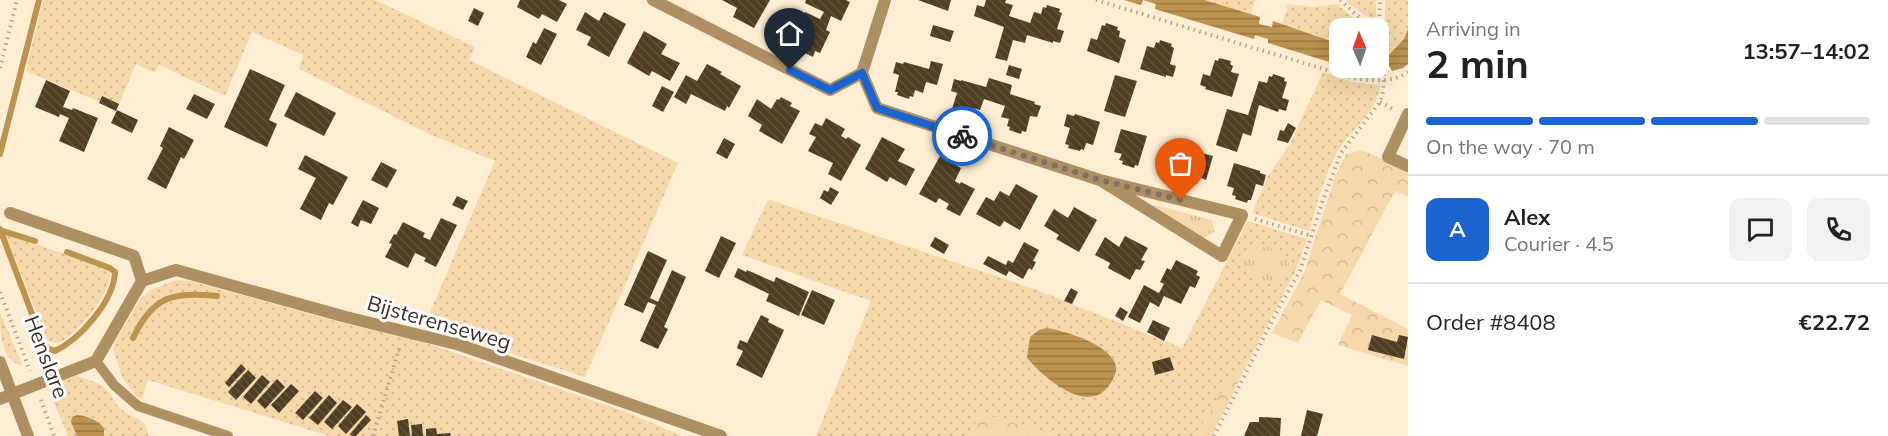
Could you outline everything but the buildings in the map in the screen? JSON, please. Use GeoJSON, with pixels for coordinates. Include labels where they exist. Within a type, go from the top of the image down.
{"type":"FeatureCollection","features":[{"type":"Feature","properties":{"kind":"street"},"geometry":{"type":"LineString","coordinates":[[653,0],[830,90],[862,73]]}},
{"type":"Feature","properties":{"kind":"street"},"geometry":{"type":"LineString","coordinates":[[885,0],[862,73],[877,108],[1100,180],[1242,215],[1222,256],[1100,180]]}},
{"type":"Feature","properties":{"kind":"street"},"geometry":{"type":"LineString","coordinates":[[1408,114],[1388,157],[1408,166]]}},
{"type":"Feature","properties":{"kind":"street"},"geometry":{"type":"LineString","coordinates":[[0,399],[96,361],[142,281],[134,256],[10,213]]}},
{"type":"Feature","properties":{"kind":"street","name":"Bijsterenseweg"},"geometry":{"type":"LineString","coordinates":[[142,281],[176,270],[346,317],[460,345],[721,436]]}},
{"type":"Feature","properties":{"kind":"street"},"geometry":{"type":"LineString","coordinates":[[0,362],[28,436]]}},
{"type":"Feature","properties":{"kind":"lane"},"geometry":{"type":"LineString","coordinates":[[96,361],[114,385],[138,406],[228,436]]}},
{"type":"Feature","properties":{"kind":"path"},"geometry":{"type":"LineString","coordinates":[[0,68],[17,0]]}},
{"type":"Feature","properties":{"kind":"path"},"geometry":{"type":"LineString","coordinates":[[1096,0],[1353,78],[1370,81],[1384,80],[1403,76],[1408,72]]}},
{"type":"Feature","properties":{"kind":"path"},"geometry":{"type":"LineString","coordinates":[[1340,0],[1360,18]]}},
{"type":"Feature","properties":{"kind":"path"},"geometry":{"type":"LineString","coordinates":[[1379,18],[1380,0]]}},
{"type":"Feature","properties":{"kind":"path"},"geometry":{"type":"LineString","coordinates":[[1214,436],[1278,309],[1300,271],[1341,153],[1380,102],[1384,80]]}},
{"type":"Feature","properties":{"kind":"path"},"geometry":{"type":"LineString","coordinates":[[1242,215],[1312,236]]}},
{"type":"Feature","properties":{"kind":"path","name":"Henslare"},"geometry":{"type":"LineString","coordinates":[[0,292],[54,436]]}},
{"type":"Feature","properties":{"kind":"path"},"geometry":{"type":"LineString","coordinates":[[373,436],[405,331]]}},
{"type":"Feature","properties":{"kind":"green space"},"geometry":{"type":"Polygon","coordinates":[[[43,0],[375,0],[475,47],[469,60],[678,163],[585,377],[424,326],[495,161],[431,135],[299,69],[303,55],[252,32],[225,96],[159,65],[155,73],[136,64],[117,109],[26,71],[43,0]]]}},
{"type":"Feature","properties":{"kind":"green space"},"geometry":{"type":"Polygon","coordinates":[[[1156,0],[1255,0],[1251,14],[1260,17],[1254,39],[1154,9],[1156,0]]]}},
{"type":"Feature","properties":{"kind":"green space"},"geometry":{"type":"Polygon","coordinates":[[[1376,0],[1376,16],[1367,17],[1346,1],[1376,0]]]}},
{"type":"Feature","properties":{"kind":"green space"},"geometry":{"type":"Polygon","coordinates":[[[1385,0],[1408,0],[1408,64],[1392,71],[1389,52],[1389,18],[1385,18],[1385,0]]]}},
{"type":"Feature","properties":{"kind":"green space"},"geometry":{"type":"Polygon","coordinates":[[[1288,4],[1312,7],[1337,4],[1354,18],[1329,18],[1329,62],[1268,43],[1273,21],[1282,24],[1288,4]]]}},
{"type":"Feature","properties":{"kind":"green space"},"geometry":{"type":"Polygon","coordinates":[[[1323,72],[1329,74],[1329,78],[1380,85],[1375,103],[1343,143],[1333,160],[1309,231],[1252,213],[1268,176],[1290,144],[1323,72]]]}},
{"type":"Feature","properties":{"kind":"green space"},"geometry":{"type":"Polygon","coordinates":[[[1362,150],[1408,171],[1408,197],[1395,191],[1340,294],[1408,329],[1408,366],[1338,345],[1352,315],[1321,300],[1298,343],[1272,333],[1304,273],[1336,174],[1346,154],[1362,150]]]}},
{"type":"Feature","properties":{"kind":"green space"},"geometry":{"type":"Polygon","coordinates":[[[768,199],[1037,290],[1182,348],[1248,221],[1307,239],[1296,270],[1243,372],[1236,370],[1195,436],[1056,436],[980,413],[970,436],[816,436],[871,301],[742,255],[768,199]],[[1248,251],[1244,257],[1265,282],[1282,278],[1291,263],[1248,251]],[[1061,330],[1107,388],[1115,376],[1116,367],[1113,359],[1098,346],[1061,330]]]}},
{"type":"Feature","properties":{"kind":"green space"},"geometry":{"type":"Polygon","coordinates":[[[1155,205],[1212,220],[1214,232],[1204,238],[1153,208],[1155,205]]]}},
{"type":"Feature","properties":{"kind":"green space"},"geometry":{"type":"Polygon","coordinates":[[[5,234],[104,267],[109,272],[109,281],[100,301],[75,331],[61,342],[48,341],[5,234]]]}},
{"type":"Feature","properties":{"kind":"green space"},"geometry":{"type":"Polygon","coordinates":[[[1266,247],[1284,254],[1288,260],[1290,266],[1284,278],[1266,282],[1257,280],[1245,271],[1243,264],[1247,253],[1266,247]]]}},
{"type":"Feature","properties":{"kind":"green space"},"geometry":{"type":"Polygon","coordinates":[[[177,280],[191,281],[342,323],[412,338],[626,412],[682,436],[329,436],[148,380],[142,399],[136,397],[122,377],[113,349],[141,298],[152,289],[177,280]]]}},
{"type":"Feature","properties":{"kind":"green space"},"geometry":{"type":"Polygon","coordinates":[[[0,311],[23,366],[10,358],[3,344],[0,311]]]}},
{"type":"Feature","properties":{"kind":"green space"},"geometry":{"type":"Polygon","coordinates":[[[1236,369],[1243,372],[1212,436],[1195,436],[1236,369]]]}},
{"type":"Feature","properties":{"kind":"green space"},"geometry":{"type":"Polygon","coordinates":[[[76,376],[103,386],[124,412],[142,421],[148,436],[68,436],[49,391],[55,384],[76,376]]]}},
{"type":"Feature","properties":{"kind":"green space"},"geometry":{"type":"Polygon","coordinates":[[[980,413],[1056,436],[970,436],[980,413]]]}},
{"type":"Feature","properties":{"kind":"shaded area"},"geometry":{"type":"Polygon","coordinates":[[[1124,0],[1143,0],[1141,5],[1124,0]]]}},
{"type":"Feature","properties":{"kind":"shaded area"},"geometry":{"type":"Polygon","coordinates":[[[1143,0],[1204,0],[1260,17],[1259,24],[1272,27],[1273,21],[1329,41],[1329,62],[1268,43],[1268,39],[1255,35],[1254,39],[1155,9],[1156,4],[1143,0]]]}},
{"type":"Feature","properties":{"kind":"shaded area"},"geometry":{"type":"Polygon","coordinates":[[[1408,29],[1408,64],[1392,71],[1389,55],[1404,39],[1408,29]]]}},
{"type":"Feature","properties":{"kind":"shaded area"},"geometry":{"type":"Polygon","coordinates":[[[1047,328],[1065,332],[1095,344],[1111,356],[1116,366],[1116,374],[1101,393],[1091,397],[1079,396],[1067,391],[1044,375],[1027,358],[1030,337],[1039,330],[1047,328]]]}},
{"type":"Feature","properties":{"kind":"shaded area"},"geometry":{"type":"Polygon","coordinates":[[[77,415],[88,417],[99,423],[104,428],[104,436],[77,436],[71,422],[72,417],[77,415]]]}},
{"type":"Feature","properties":{"kind":"waterway"},"geometry":{"type":"LineString","coordinates":[[0,154],[39,0]]}},
{"type":"Feature","properties":{"kind":"waterway"},"geometry":{"type":"LineString","coordinates":[[0,229],[41,338],[47,348],[55,351],[75,338],[94,318],[109,295],[115,272],[67,252]]}},
{"type":"Feature","properties":{"kind":"waterway"},"geometry":{"type":"LineString","coordinates":[[0,230],[35,241]]}},
{"type":"Feature","properties":{"kind":"waterway"},"geometry":{"type":"LineString","coordinates":[[133,338],[148,313],[166,300],[188,295],[217,296]]}},
{"type":"Feature","properties":{"kind":"way so far"},"geometry":{"type":"LineString","coordinates":[[962,136],[1100,180],[1181,200]]}},
{"type":"Feature","properties":{"kind":"route"},"geometry":{"type":"LineString","coordinates":[[790,70],[830,90],[862,73],[877,108],[962,136]]}}]}
